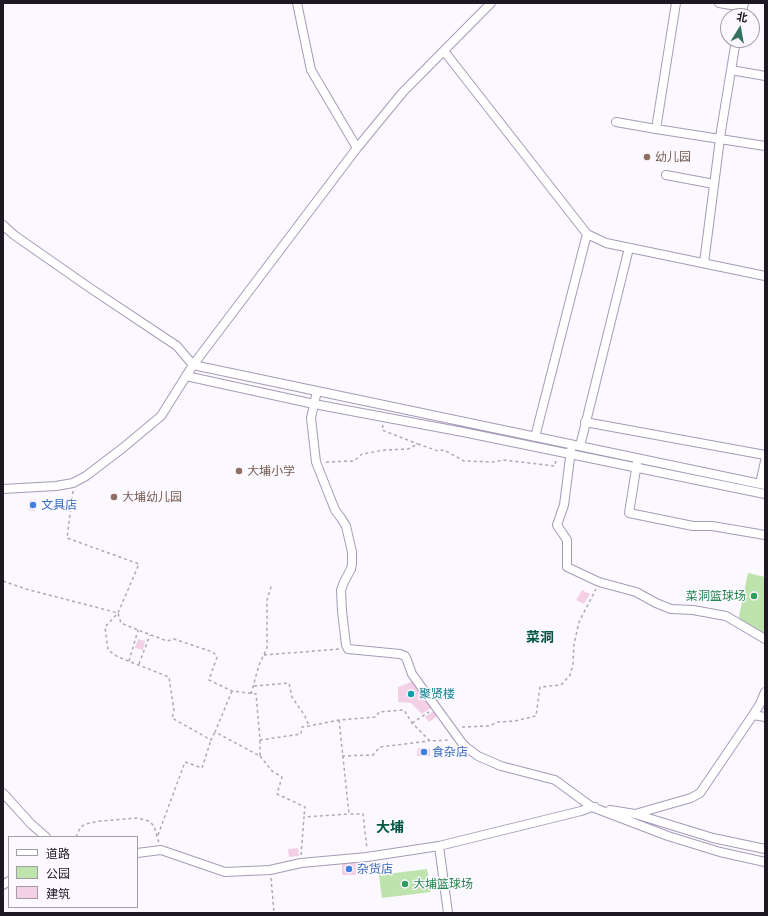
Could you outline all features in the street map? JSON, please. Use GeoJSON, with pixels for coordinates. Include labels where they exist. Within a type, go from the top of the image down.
{"type":"FeatureCollection","features":[{"type":"Feature","properties":{"kind":"street"},"geometry":{"type":"LineString","coordinates":[[297,3],[311,70],[357,148]]}},
{"type":"Feature","properties":{"kind":"street"},"geometry":{"type":"LineString","coordinates":[[3,490],[56,486],[73,483],[86,476],[161,416],[193,365],[357,148],[404,92],[491,3]]}},
{"type":"Feature","properties":{"kind":"street"},"geometry":{"type":"LineString","coordinates":[[656,129],[676,3]]}},
{"type":"Feature","properties":{"kind":"street"},"geometry":{"type":"LineString","coordinates":[[719,3],[743,5]]}},
{"type":"Feature","properties":{"kind":"street"},"geometry":{"type":"LineString","coordinates":[[704,263],[720,139],[735,48]]}},
{"type":"Feature","properties":{"kind":"street"},"geometry":{"type":"LineString","coordinates":[[444,51],[587,234],[606,243],[765,276]]}},
{"type":"Feature","properties":{"kind":"street"},"geometry":{"type":"LineString","coordinates":[[731,70],[765,76]]}},
{"type":"Feature","properties":{"kind":"street"},"geometry":{"type":"LineString","coordinates":[[616,122],[765,146]]}},
{"type":"Feature","properties":{"kind":"street"},"geometry":{"type":"LineString","coordinates":[[666,175],[714,184]]}},
{"type":"Feature","properties":{"kind":"street"},"geometry":{"type":"LineString","coordinates":[[3,226],[177,346],[193,365],[763,484],[765,461]]}},
{"type":"Feature","properties":{"kind":"street"},"geometry":{"type":"LineString","coordinates":[[535,437],[587,234]]}},
{"type":"Feature","properties":{"kind":"street"},"geometry":{"type":"LineString","coordinates":[[629,248],[586,422],[576,445],[570,454],[564,505],[557,525],[567,540],[567,567],[599,582],[636,592],[671,609],[693,610],[726,616],[765,639]]}},
{"type":"Feature","properties":{"kind":"street"},"geometry":{"type":"LineString","coordinates":[[186,376],[314,404],[765,494]]}},
{"type":"Feature","properties":{"kind":"street"},"geometry":{"type":"LineString","coordinates":[[317,391],[311,418],[316,462],[334,510],[346,526],[352,552],[351,569],[341,590],[346,645],[348,648],[400,654],[404,656],[408,660],[412,674],[459,739],[467,748],[478,756],[501,766],[555,780],[592,806],[634,819],[765,849]]}},
{"type":"Feature","properties":{"kind":"street"},"geometry":{"type":"LineString","coordinates":[[586,422],[765,455]]}},
{"type":"Feature","properties":{"kind":"street"},"geometry":{"type":"LineString","coordinates":[[638,458],[629,513],[693,526],[712,526],[765,535]]}},
{"type":"Feature","properties":{"kind":"street"},"geometry":{"type":"LineString","coordinates":[[634,819],[691,798],[700,793],[753,715],[765,692]]}},
{"type":"Feature","properties":{"kind":"street"},"geometry":{"type":"LineString","coordinates":[[753,715],[765,717]]}},
{"type":"Feature","properties":{"kind":"street"},"geometry":{"type":"LineString","coordinates":[[3,792],[31,824],[45,836]]}},
{"type":"Feature","properties":{"kind":"street"},"geometry":{"type":"LineString","coordinates":[[138,853],[161,850],[225,872],[270,870],[301,863],[367,857],[439,846],[581,811],[592,806]]}},
{"type":"Feature","properties":{"kind":"street"},"geometry":{"type":"LineString","coordinates":[[634,819],[695,844],[765,862]]}},
{"type":"Feature","properties":{"kind":"street"},"geometry":{"type":"LineString","coordinates":[[439,846],[448,913]]}},
{"type":"Feature","properties":{"kind":"path"},"geometry":{"type":"LineString","coordinates":[[385,417],[382,430],[438,451],[444,450],[464,461],[495,462],[503,460],[555,466],[558,452]]}},
{"type":"Feature","properties":{"kind":"path"},"geometry":{"type":"LineString","coordinates":[[316,462],[354,461],[362,454],[385,450],[408,449],[418,444]]}},
{"type":"Feature","properties":{"kind":"path"},"geometry":{"type":"LineString","coordinates":[[73,483],[67,538],[139,564],[118,613],[105,627],[108,650],[118,657],[169,677],[174,711],[172,718],[210,740]]}},
{"type":"Feature","properties":{"kind":"path"},"geometry":{"type":"LineString","coordinates":[[3,581],[26,589],[118,613]]}},
{"type":"Feature","properties":{"kind":"path"},"geometry":{"type":"LineString","coordinates":[[452,728],[489,726],[498,722],[514,721],[536,716],[540,687],[561,685],[570,674],[573,664],[574,644],[579,622],[599,582]]}},
{"type":"Feature","properties":{"kind":"path"},"geometry":{"type":"LineString","coordinates":[[251,694],[259,665],[267,648],[267,600],[272,584]]}},
{"type":"Feature","properties":{"kind":"path"},"geometry":{"type":"LineString","coordinates":[[118,613],[121,623],[150,635],[168,640],[174,639],[213,652],[217,657],[209,680],[232,691],[256,694],[260,756]]}},
{"type":"Feature","properties":{"kind":"path"},"geometry":{"type":"LineString","coordinates":[[129,661],[138,630]]}},
{"type":"Feature","properties":{"kind":"path"},"geometry":{"type":"LineString","coordinates":[[139,664],[150,635]]}},
{"type":"Feature","properties":{"kind":"path"},"geometry":{"type":"LineString","coordinates":[[264,655],[348,648]]}},
{"type":"Feature","properties":{"kind":"path"},"geometry":{"type":"LineString","coordinates":[[254,686],[289,683],[292,697],[305,716],[309,726]]}},
{"type":"Feature","properties":{"kind":"path"},"geometry":{"type":"LineString","coordinates":[[158,836],[185,762],[202,768],[210,740],[215,732],[232,691]]}},
{"type":"Feature","properties":{"kind":"path"},"geometry":{"type":"LineString","coordinates":[[412,723],[437,707]]}},
{"type":"Feature","properties":{"kind":"path"},"geometry":{"type":"LineString","coordinates":[[260,740],[301,734],[302,727],[339,720],[376,717],[379,712],[404,710],[412,723],[430,741]]}},
{"type":"Feature","properties":{"kind":"path"},"geometry":{"type":"LineString","coordinates":[[339,720],[349,814]]}},
{"type":"Feature","properties":{"kind":"path"},"geometry":{"type":"LineString","coordinates":[[215,732],[260,756],[272,771],[282,777],[277,794],[305,807],[301,863]]}},
{"type":"Feature","properties":{"kind":"path"},"geometry":{"type":"LineString","coordinates":[[342,756],[373,755],[380,747],[459,739]]}},
{"type":"Feature","properties":{"kind":"path"},"geometry":{"type":"LineString","coordinates":[[304,817],[363,814],[367,857]]}},
{"type":"Feature","properties":{"kind":"path"},"geometry":{"type":"LineString","coordinates":[[76,836],[80,828],[85,824],[100,820],[137,818],[149,822],[154,826],[161,850]]}},
{"type":"Feature","properties":{"kind":"path"},"geometry":{"type":"LineString","coordinates":[[270,870],[274,913]]}},
{"type":"Feature","properties":{"kind":"green space","name":"菜洞篮球场"},"geometry":{"type":"Polygon","coordinates":[[[748,573],[765,577],[765,636],[740,621],[739,616],[748,573]]]}},
{"type":"Feature","properties":{"kind":"green space","name":"大埔篮球场"},"geometry":{"type":"Polygon","coordinates":[[[427,869],[431,892],[382,898],[379,875],[427,869]]]}},
{"type":"Feature","properties":{"kind":"building","name":"文具店"},"geometry":{"type":"Polygon","coordinates":[[[30,500],[36,500],[35,511],[29,510],[30,500]]]}},
{"type":"Feature","properties":{"kind":"building"},"geometry":{"type":"Polygon","coordinates":[[[582,590],[590,594],[584,604],[576,600],[582,590]]]}},
{"type":"Feature","properties":{"kind":"building"},"geometry":{"type":"Polygon","coordinates":[[[138,639],[145,641],[143,650],[135,648],[138,639]]]}},
{"type":"Feature","properties":{"kind":"building","name":"聚贤楼"},"geometry":{"type":"Polygon","coordinates":[[[414,681],[434,706],[422,714],[411,703],[398,702],[398,687],[414,681]]]}},
{"type":"Feature","properties":{"kind":"building"},"geometry":{"type":"Polygon","coordinates":[[[435,710],[439,715],[429,722],[425,717],[435,710]]]}},
{"type":"Feature","properties":{"kind":"building","name":"食杂店"},"geometry":{"type":"Polygon","coordinates":[[[418,748],[430,749],[430,756],[417,756],[418,748]]]}},
{"type":"Feature","properties":{"kind":"building"},"geometry":{"type":"Polygon","coordinates":[[[298,848],[299,856],[289,857],[288,849],[298,848]]]}},
{"type":"Feature","properties":{"kind":"building","name":"杂货店"},"geometry":{"type":"Polygon","coordinates":[[[356,862],[356,875],[342,875],[342,863],[356,862]]]}},
{"type":"Feature","properties":{"kind":"place","name":"幼儿园"},"geometry":{"type":"Point","coordinates":[647,157]}},
{"type":"Feature","properties":{"kind":"place","name":"大埔小学"},"geometry":{"type":"Point","coordinates":[239,471]}},
{"type":"Feature","properties":{"kind":"place","name":"大埔幼儿园"},"geometry":{"type":"Point","coordinates":[114,497]}},
{"type":"Feature","properties":{"kind":"place","name":"文具店"},"geometry":{"type":"Point","coordinates":[33,505]}},
{"type":"Feature","properties":{"kind":"place","name":"菜洞篮球场"},"geometry":{"type":"Point","coordinates":[754,596]}},
{"type":"Feature","properties":{"kind":"place","name":"聚贤楼"},"geometry":{"type":"Point","coordinates":[411,694]}},
{"type":"Feature","properties":{"kind":"place","name":"食杂店"},"geometry":{"type":"Point","coordinates":[424,752]}},
{"type":"Feature","properties":{"kind":"place","name":"杂货店"},"geometry":{"type":"Point","coordinates":[349,869]}},
{"type":"Feature","properties":{"kind":"place","name":"大埔篮球场"},"geometry":{"type":"Point","coordinates":[405,884]}},
{"type":"Feature","properties":{"kind":"district","name":"菜洞"},"geometry":{"type":"Point","coordinates":[540,638]}},
{"type":"Feature","properties":{"kind":"district","name":"大埔"},"geometry":{"type":"Point","coordinates":[390,828]}}]}
